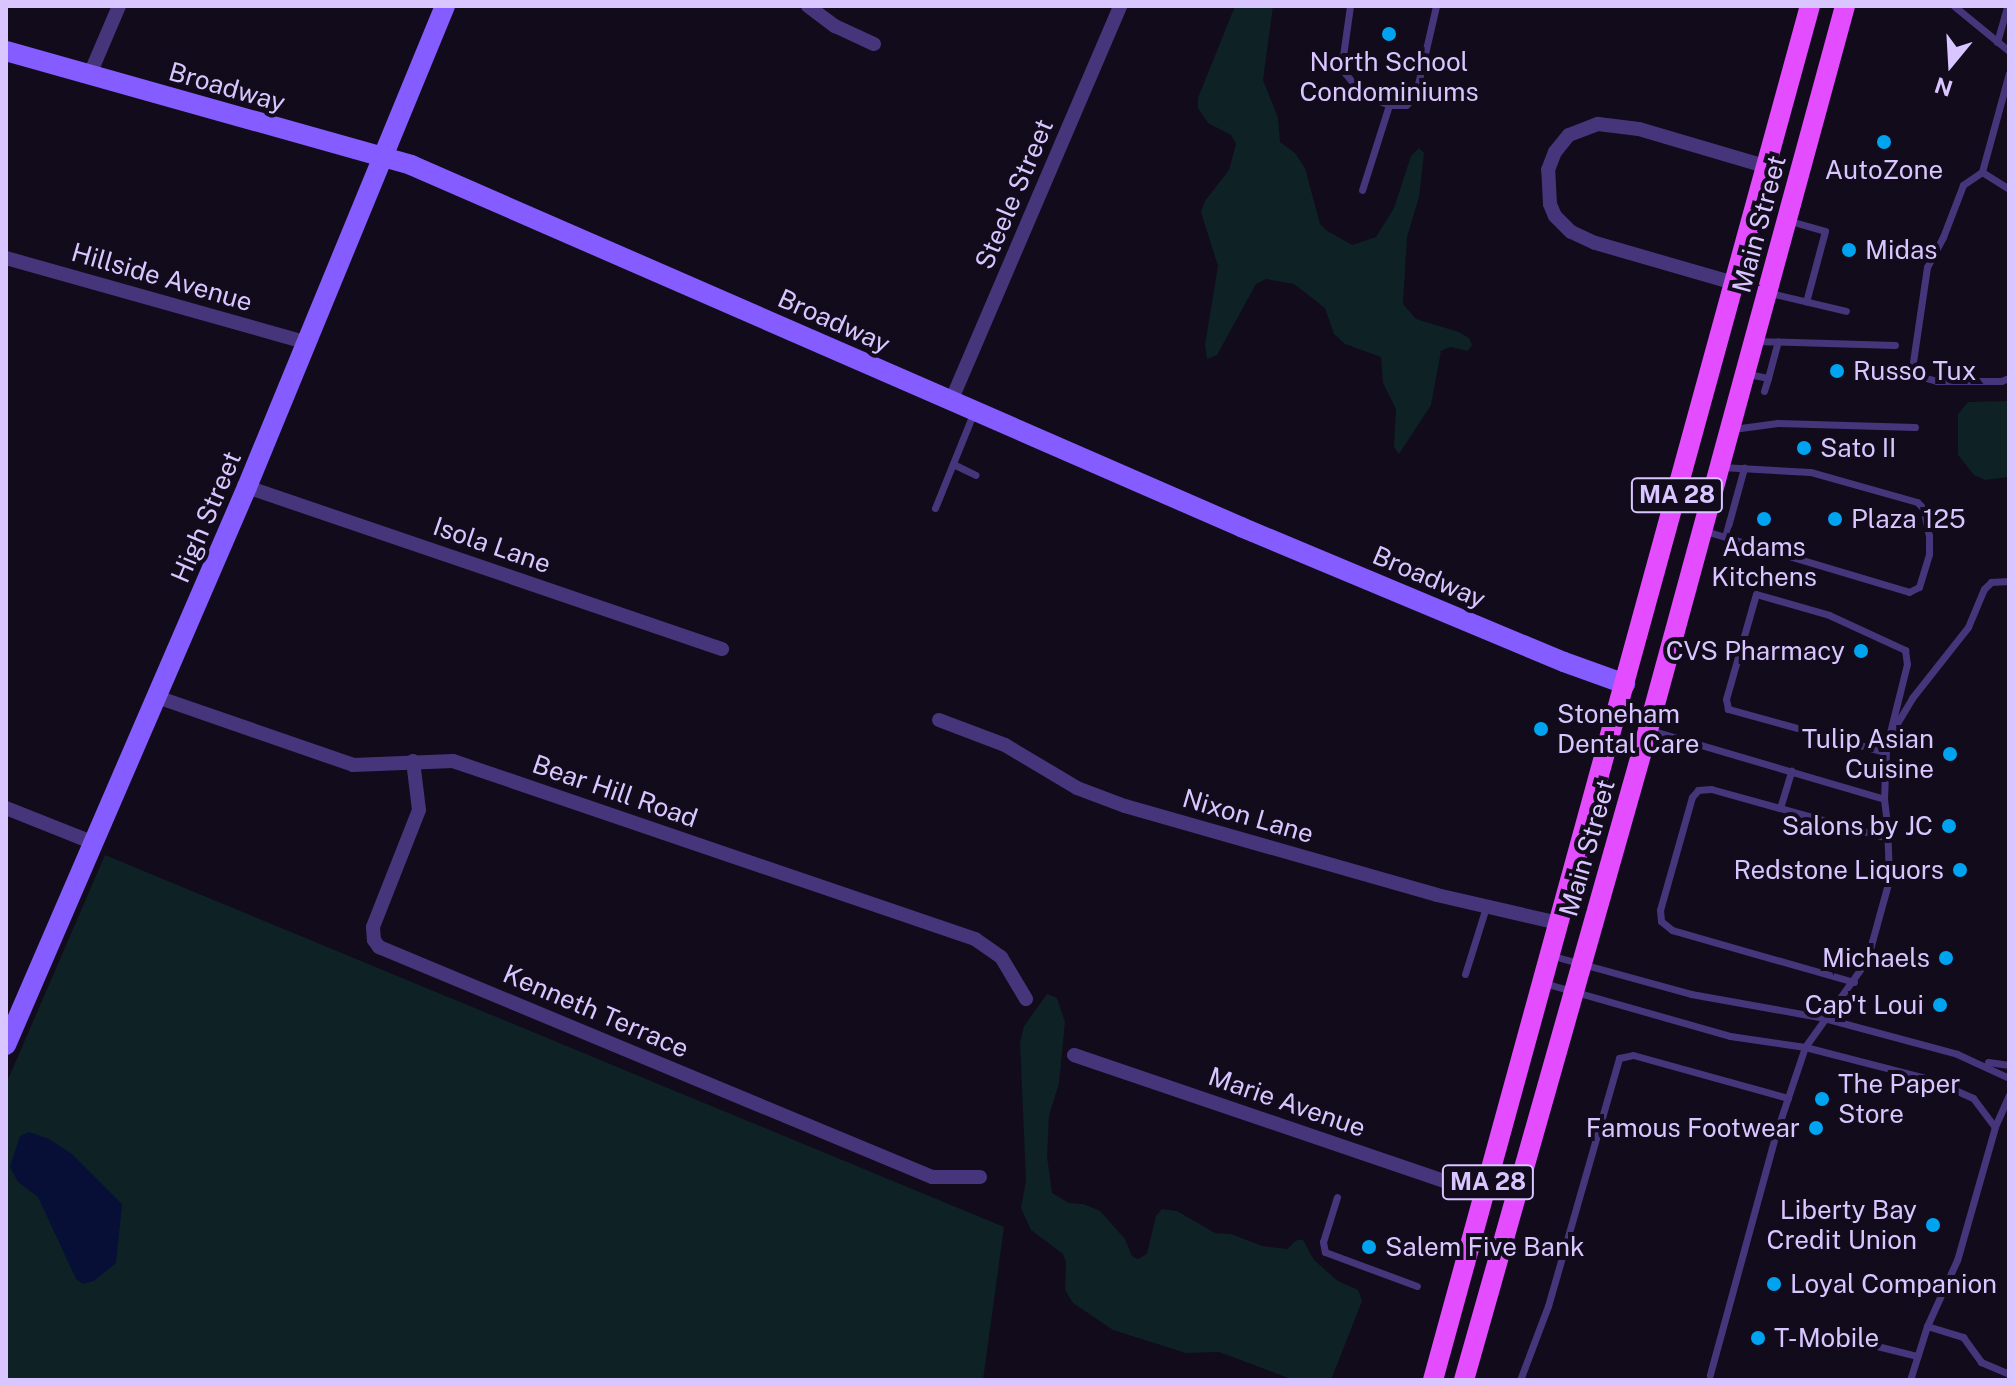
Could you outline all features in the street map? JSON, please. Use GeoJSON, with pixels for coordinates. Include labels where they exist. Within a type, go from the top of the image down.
{"type":"FeatureCollection","features":[{"type":"Feature","properties":{"kind":"main road","name":"High Street"},"geometry":{"type":"LineString","coordinates":[[6,1045],[247,487],[445,6]]}},
{"type":"Feature","properties":{"kind":"main road","name":"Main Street"},"geometry":{"type":"LineString","coordinates":[[1464,1380],[1721,467],[1845,6]]}},
{"type":"Feature","properties":{"kind":"main road","name":"Main Street"},"geometry":{"type":"LineString","coordinates":[[1433,1380],[1807,14]]}},
{"type":"Feature","properties":{"kind":"main road"},"geometry":{"type":"LineString","coordinates":[[1807,14],[1804,36],[1809,45],[1832,54]]}},
{"type":"Feature","properties":{"kind":"main road","name":"Broadway"},"geometry":{"type":"LineString","coordinates":[[6,51],[411,165],[974,412],[1564,662],[1625,684]]}},
{"type":"Feature","properties":{"kind":"street"},"geometry":{"type":"LineString","coordinates":[[90,74],[119,6]]}},
{"type":"Feature","properties":{"kind":"street"},"geometry":{"type":"LineString","coordinates":[[808,6],[835,26],[874,44]]}},
{"type":"Feature","properties":{"kind":"street","name":"Steele Street"},"geometry":{"type":"LineString","coordinates":[[951,401],[1120,6]]}},
{"type":"Feature","properties":{"kind":"street"},"geometry":{"type":"LineString","coordinates":[[1734,283],[1595,243],[1571,232],[1555,216],[1550,204],[1548,170],[1555,152],[1569,135],[1598,124],[1623,125],[1765,166]]}},
{"type":"Feature","properties":{"kind":"street","name":"Hillside Avenue"},"geometry":{"type":"LineString","coordinates":[[6,258],[305,342]]}},
{"type":"Feature","properties":{"kind":"street","name":"Isola Lane"},"geometry":{"type":"LineString","coordinates":[[247,487],[722,649]]}},
{"type":"Feature","properties":{"kind":"street","name":"Bear Hill Road"},"geometry":{"type":"LineString","coordinates":[[157,697],[353,765],[453,761],[975,939],[1001,957],[1026,999]]}},
{"type":"Feature","properties":{"kind":"street","name":"Nixon Lane"},"geometry":{"type":"LineString","coordinates":[[939,720],[1005,745],[1077,788],[1125,806],[1486,907],[1558,923]]}},
{"type":"Feature","properties":{"kind":"street","name":"Kenneth Terrace"},"geometry":{"type":"LineString","coordinates":[[413,761],[419,810],[373,927],[374,940],[379,947],[932,1177],[980,1177]]}},
{"type":"Feature","properties":{"kind":"street"},"geometry":{"type":"LineString","coordinates":[[6,808],[94,843]]}},
{"type":"Feature","properties":{"kind":"street","name":"Marie Avenue"},"geometry":{"type":"LineString","coordinates":[[1074,1055],[1485,1195]]}},
{"type":"Feature","properties":{"kind":"lane"},"geometry":{"type":"LineString","coordinates":[[1350,6],[1343,56],[1345,73],[1361,93],[1389,105],[1406,105],[1415,97],[1423,75],[1436,6]]}},
{"type":"Feature","properties":{"kind":"lane"},"geometry":{"type":"LineString","coordinates":[[1997,42],[2007,6]]}},
{"type":"Feature","properties":{"kind":"lane"},"geometry":{"type":"LineString","coordinates":[[1952,7],[2009,51]]}},
{"type":"Feature","properties":{"kind":"lane"},"geometry":{"type":"LineString","coordinates":[[2009,73],[1982,172],[1963,185],[1943,237],[1927,267],[1912,368],[1919,376],[1950,382],[2009,378]]}},
{"type":"Feature","properties":{"kind":"lane"},"geometry":{"type":"LineString","coordinates":[[1362,190],[1389,105]]}},
{"type":"Feature","properties":{"kind":"lane"},"geometry":{"type":"LineString","coordinates":[[1982,172],[2009,189]]}},
{"type":"Feature","properties":{"kind":"lane"},"geometry":{"type":"LineString","coordinates":[[1786,220],[1825,231],[1806,302]]}},
{"type":"Feature","properties":{"kind":"lane"},"geometry":{"type":"LineString","coordinates":[[1767,292],[1846,311]]}},
{"type":"Feature","properties":{"kind":"lane"},"geometry":{"type":"LineString","coordinates":[[1754,341],[1895,345]]}},
{"type":"Feature","properties":{"kind":"lane"},"geometry":{"type":"LineString","coordinates":[[1764,391],[1778,341]]}},
{"type":"Feature","properties":{"kind":"lane"},"geometry":{"type":"LineString","coordinates":[[1745,374],[1768,378]]}},
{"type":"Feature","properties":{"kind":"lane"},"geometry":{"type":"LineString","coordinates":[[935,508],[974,412]]}},
{"type":"Feature","properties":{"kind":"lane"},"geometry":{"type":"LineString","coordinates":[[1730,430],[1778,423],[1915,427]]}},
{"type":"Feature","properties":{"kind":"lane"},"geometry":{"type":"LineString","coordinates":[[953,464],[976,475]]}},
{"type":"Feature","properties":{"kind":"lane"},"geometry":{"type":"LineString","coordinates":[[1703,530],[1907,592],[1914,592],[1920,585],[1930,542],[1918,503],[1815,473],[1721,467]]}},
{"type":"Feature","properties":{"kind":"lane"},"geometry":{"type":"LineString","coordinates":[[1725,537],[1744,468]]}},
{"type":"Feature","properties":{"kind":"lane"},"geometry":{"type":"LineString","coordinates":[[1885,752],[1897,722],[1912,698],[1968,627],[1984,589],[1991,582],[2009,581]]}},
{"type":"Feature","properties":{"kind":"lane"},"geometry":{"type":"LineString","coordinates":[[1710,1375],[1805,1047],[1867,960],[1888,889],[1885,752],[1907,664],[1905,650],[1829,615],[1756,594],[1727,708],[1734,713],[1885,752]]}},
{"type":"Feature","properties":{"kind":"lane"},"geometry":{"type":"LineString","coordinates":[[1648,730],[1884,799]]}},
{"type":"Feature","properties":{"kind":"lane"},"geometry":{"type":"LineString","coordinates":[[1780,808],[1791,771]]}},
{"type":"Feature","properties":{"kind":"lane"},"geometry":{"type":"LineString","coordinates":[[1854,982],[1672,930],[1661,921],[1660,910],[1694,793],[1711,789],[1888,838]]}},
{"type":"Feature","properties":{"kind":"lane"},"geometry":{"type":"LineString","coordinates":[[1465,974],[1486,907]]}},
{"type":"Feature","properties":{"kind":"lane"},"geometry":{"type":"LineString","coordinates":[[1549,955],[1712,999],[1824,1018],[2009,1065]]}},
{"type":"Feature","properties":{"kind":"lane"},"geometry":{"type":"LineString","coordinates":[[1542,983],[1730,1036],[1805,1047],[1930,1079],[1973,1098],[1995,1127]]}},
{"type":"Feature","properties":{"kind":"lane"},"geometry":{"type":"LineString","coordinates":[[1520,1380],[1548,1306],[1619,1058],[1630,1054],[1788,1098]]}},
{"type":"Feature","properties":{"kind":"lane"},"geometry":{"type":"LineString","coordinates":[[1957,1054],[2009,1078]]}},
{"type":"Feature","properties":{"kind":"lane"},"geometry":{"type":"LineString","coordinates":[[1910,1380],[1927,1326],[1957,1260],[1995,1127],[2009,1095]]}},
{"type":"Feature","properties":{"kind":"lane"},"geometry":{"type":"LineString","coordinates":[[1337,1197],[1323,1242],[1325,1252],[1417,1286]]}},
{"type":"Feature","properties":{"kind":"lane"},"geometry":{"type":"LineString","coordinates":[[1927,1326],[1963,1337],[1981,1362],[2009,1374]]}},
{"type":"Feature","properties":{"kind":"lane"},"geometry":{"type":"LineString","coordinates":[[1865,1343],[1917,1356]]}},
{"type":"Feature","properties":{"kind":"green space"},"geometry":{"type":"Polygon","coordinates":[[[1235,6],[1273,6],[1263,80],[1278,118],[1280,142],[1295,153],[1305,168],[1320,224],[1326,230],[1352,245],[1376,237],[1394,208],[1411,156],[1419,148],[1424,153],[1419,197],[1407,237],[1403,304],[1416,319],[1459,332],[1469,338],[1472,345],[1468,351],[1450,347],[1441,351],[1431,405],[1399,454],[1394,447],[1396,409],[1383,383],[1381,357],[1345,344],[1334,334],[1325,308],[1294,284],[1266,279],[1256,284],[1217,355],[1207,359],[1205,345],[1218,266],[1201,212],[1205,201],[1229,170],[1236,144],[1231,135],[1208,123],[1198,108],[1198,98],[1235,6]]]}},
{"type":"Feature","properties":{"kind":"green space"},"geometry":{"type":"Polygon","coordinates":[[[2009,401],[2009,477],[1985,480],[1974,475],[1958,455],[1958,414],[1968,402],[2009,401]]]}},
{"type":"Feature","properties":{"kind":"green space"},"geometry":{"type":"Polygon","coordinates":[[[105,855],[1004,1227],[983,1380],[6,1380],[6,1084],[105,855]]]}},
{"type":"Feature","properties":{"kind":"green space"},"geometry":{"type":"Polygon","coordinates":[[[1047,994],[1057,998],[1065,1022],[1059,1083],[1049,1116],[1047,1156],[1052,1193],[1069,1203],[1083,1204],[1100,1211],[1125,1239],[1132,1256],[1138,1259],[1147,1254],[1156,1216],[1162,1209],[1177,1211],[1215,1233],[1231,1234],[1262,1246],[1287,1249],[1297,1240],[1303,1240],[1314,1260],[1338,1281],[1358,1290],[1362,1301],[1331,1380],[1294,1380],[1219,1352],[1186,1353],[1113,1330],[1073,1303],[1065,1290],[1066,1262],[1063,1254],[1031,1230],[1021,1208],[1026,1180],[1020,1042],[1024,1026],[1047,994]]]}},
{"type":"Feature","properties":{"kind":"shaded area"},"geometry":{"type":"Polygon","coordinates":[[[29,1132],[49,1139],[72,1154],[122,1204],[116,1263],[94,1281],[83,1284],[76,1279],[38,1197],[18,1182],[10,1167],[20,1136],[29,1132]]]}},
{"type":"Feature","properties":{"kind":"place","name":"North School Condominiums"},"geometry":{"type":"Point","coordinates":[1389,34]}},
{"type":"Feature","properties":{"kind":"place","name":"AutoZone"},"geometry":{"type":"Point","coordinates":[1884,142]}},
{"type":"Feature","properties":{"kind":"place","name":"Midas"},"geometry":{"type":"Point","coordinates":[1849,250]}},
{"type":"Feature","properties":{"kind":"place","name":"Russo Tux"},"geometry":{"type":"Point","coordinates":[1837,371]}},
{"type":"Feature","properties":{"kind":"place","name":"Sato II"},"geometry":{"type":"Point","coordinates":[1804,448]}},
{"type":"Feature","properties":{"kind":"place","name":"Adams Kitchens"},"geometry":{"type":"Point","coordinates":[1764,519]}},
{"type":"Feature","properties":{"kind":"place","name":"Plaza 125"},"geometry":{"type":"Point","coordinates":[1835,519]}},
{"type":"Feature","properties":{"kind":"place","name":"CVS Pharmacy"},"geometry":{"type":"Point","coordinates":[1861,651]}},
{"type":"Feature","properties":{"kind":"place","name":"Stoneham Dental Care"},"geometry":{"type":"Point","coordinates":[1541,729]}},
{"type":"Feature","properties":{"kind":"place","name":"Tulip Asian Cuisine"},"geometry":{"type":"Point","coordinates":[1950,754]}},
{"type":"Feature","properties":{"kind":"place","name":"Salons by JC"},"geometry":{"type":"Point","coordinates":[1949,826]}},
{"type":"Feature","properties":{"kind":"place","name":"Redstone Liquors"},"geometry":{"type":"Point","coordinates":[1960,870]}},
{"type":"Feature","properties":{"kind":"place","name":"Michaels"},"geometry":{"type":"Point","coordinates":[1946,958]}},
{"type":"Feature","properties":{"kind":"place","name":"Cap't Loui"},"geometry":{"type":"Point","coordinates":[1940,1005]}},
{"type":"Feature","properties":{"kind":"place","name":"The Paper Store"},"geometry":{"type":"Point","coordinates":[1822,1099]}},
{"type":"Feature","properties":{"kind":"place","name":"Famous Footwear"},"geometry":{"type":"Point","coordinates":[1816,1128]}},
{"type":"Feature","properties":{"kind":"place","name":"Liberty Bay Credit Union"},"geometry":{"type":"Point","coordinates":[1933,1225]}},
{"type":"Feature","properties":{"kind":"place","name":"Salem Five Bank"},"geometry":{"type":"Point","coordinates":[1369,1247]}},
{"type":"Feature","properties":{"kind":"place","name":"Loyal Companion"},"geometry":{"type":"Point","coordinates":[1774,1284]}},
{"type":"Feature","properties":{"kind":"place","name":"T-Mobile"},"geometry":{"type":"Point","coordinates":[1758,1338]}}]}
